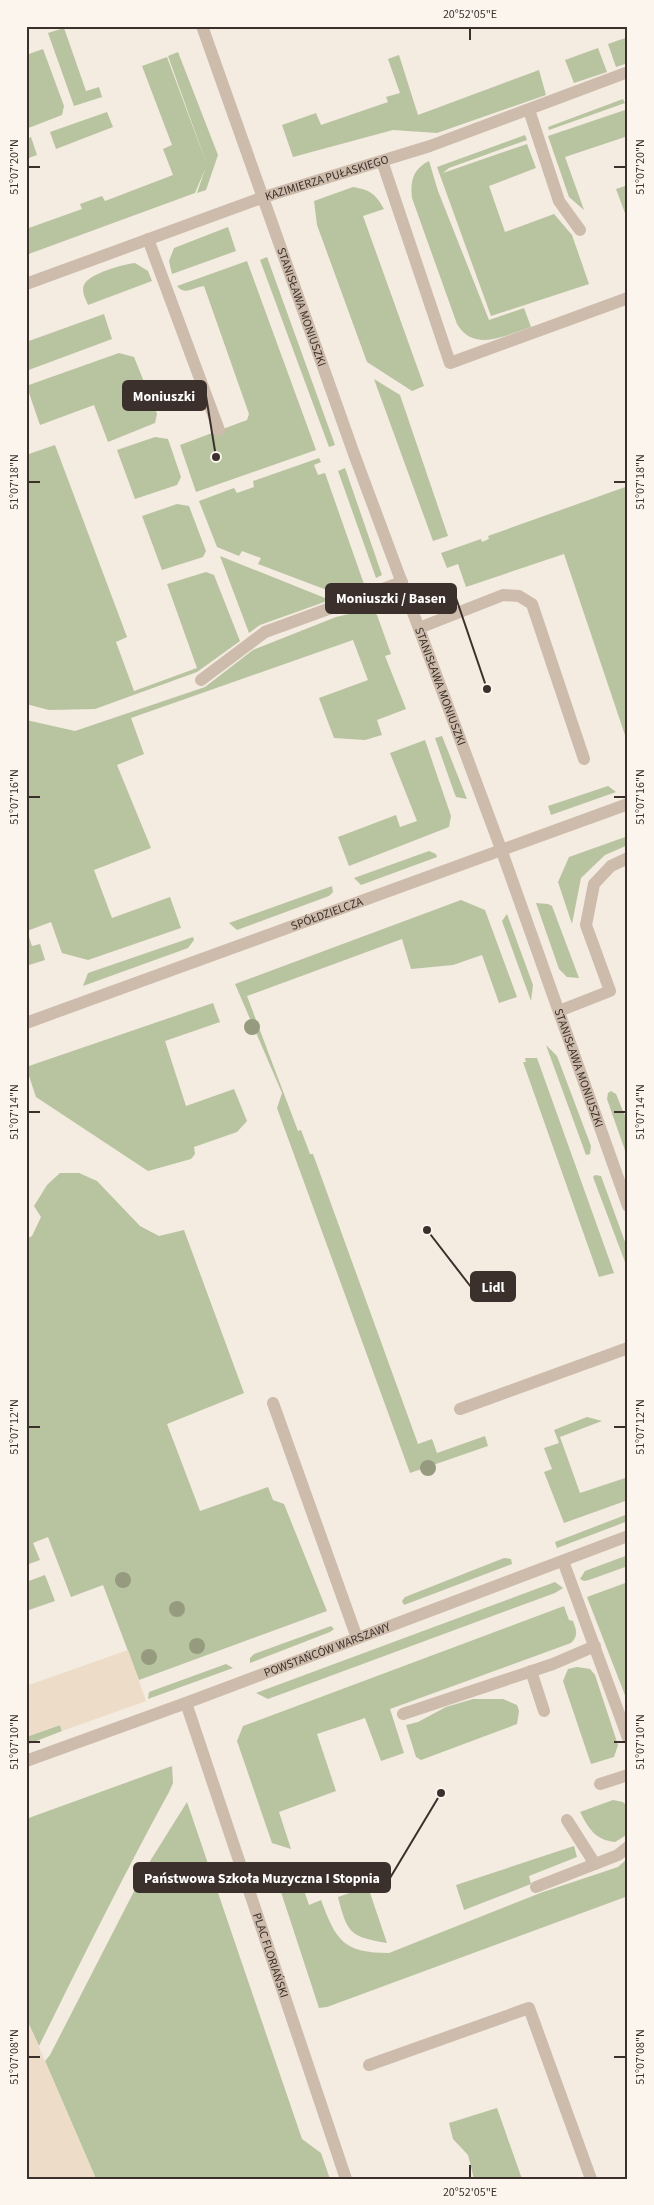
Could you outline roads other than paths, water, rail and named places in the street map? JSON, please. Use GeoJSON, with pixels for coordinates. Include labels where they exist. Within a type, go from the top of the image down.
{"type":"FeatureCollection","features":[{"type":"Feature","properties":{"kind":"street","name":"STANISŁAWA MONIUSZKI"},"geometry":{"type":"LineString","coordinates":[[202,26],[354,454],[501,849],[628,1206]]}},
{"type":"Feature","properties":{"kind":"street","name":"KAZIMIERZA PUŁASKIEGO"},"geometry":{"type":"LineString","coordinates":[[26,284],[264,197],[430,146],[628,72]]}},
{"type":"Feature","properties":{"kind":"street"},"geometry":{"type":"LineString","coordinates":[[529,110],[559,201],[580,230]]}},
{"type":"Feature","properties":{"kind":"street"},"geometry":{"type":"LineString","coordinates":[[382,161],[450,364],[628,298]]}},
{"type":"Feature","properties":{"kind":"street"},"geometry":{"type":"LineString","coordinates":[[148,239],[219,430]]}},
{"type":"Feature","properties":{"kind":"street"},"geometry":{"type":"LineString","coordinates":[[200,680],[265,632],[402,582]]}},
{"type":"Feature","properties":{"kind":"street"},"geometry":{"type":"LineString","coordinates":[[419,628],[503,595],[520,596],[532,604],[584,759]]}},
{"type":"Feature","properties":{"kind":"street","name":"SPÓŁDZIELCZA"},"geometry":{"type":"LineString","coordinates":[[26,1023],[628,804]]}},
{"type":"Feature","properties":{"kind":"street"},"geometry":{"type":"LineString","coordinates":[[559,1011],[610,992],[586,925],[594,884],[611,866],[628,858]]}},
{"type":"Feature","properties":{"kind":"street"},"geometry":{"type":"LineString","coordinates":[[460,1409],[628,1348]]}},
{"type":"Feature","properties":{"kind":"street"},"geometry":{"type":"LineString","coordinates":[[273,1403],[357,1638]]}},
{"type":"Feature","properties":{"kind":"street","name":"POWSTAŃCÓW WARSZAWY"},"geometry":{"type":"LineString","coordinates":[[26,1761],[186,1703],[628,1536]]}},
{"type":"Feature","properties":{"kind":"street"},"geometry":{"type":"LineString","coordinates":[[563,1561],[628,1738]]}},
{"type":"Feature","properties":{"kind":"street"},"geometry":{"type":"LineString","coordinates":[[403,1714],[530,1671],[595,1646]]}},
{"type":"Feature","properties":{"kind":"street"},"geometry":{"type":"LineString","coordinates":[[530,1671],[544,1711]]}},
{"type":"Feature","properties":{"kind":"street","name":"PLAC FLORIAŃSKI"},"geometry":{"type":"LineString","coordinates":[[186,1703],[346,2179]]}},
{"type":"Feature","properties":{"kind":"street"},"geometry":{"type":"LineString","coordinates":[[600,1784],[628,1775]]}},
{"type":"Feature","properties":{"kind":"street"},"geometry":{"type":"LineString","coordinates":[[566,1820],[595,1864]]}},
{"type":"Feature","properties":{"kind":"street"},"geometry":{"type":"LineString","coordinates":[[536,1887],[618,1855],[628,1848]]}},
{"type":"Feature","properties":{"kind":"street"},"geometry":{"type":"LineString","coordinates":[[369,2064],[530,2008],[591,2179]]}},
{"type":"Feature","properties":{"kind":"place","name":"Moniuszki"},"geometry":{"type":"Point","coordinates":[216,457]}},
{"type":"Feature","properties":{"kind":"place","name":"Moniuszki / Basen"},"geometry":{"type":"Point","coordinates":[487,689]}},
{"type":"Feature","properties":{"kind":"place","name":"Lidl"},"geometry":{"type":"Point","coordinates":[427,1230]}},
{"type":"Feature","properties":{"kind":"place","name":"Państwowa Szkoła Muzyczna I Stopnia"},"geometry":{"type":"Point","coordinates":[441,1793]}}]}
